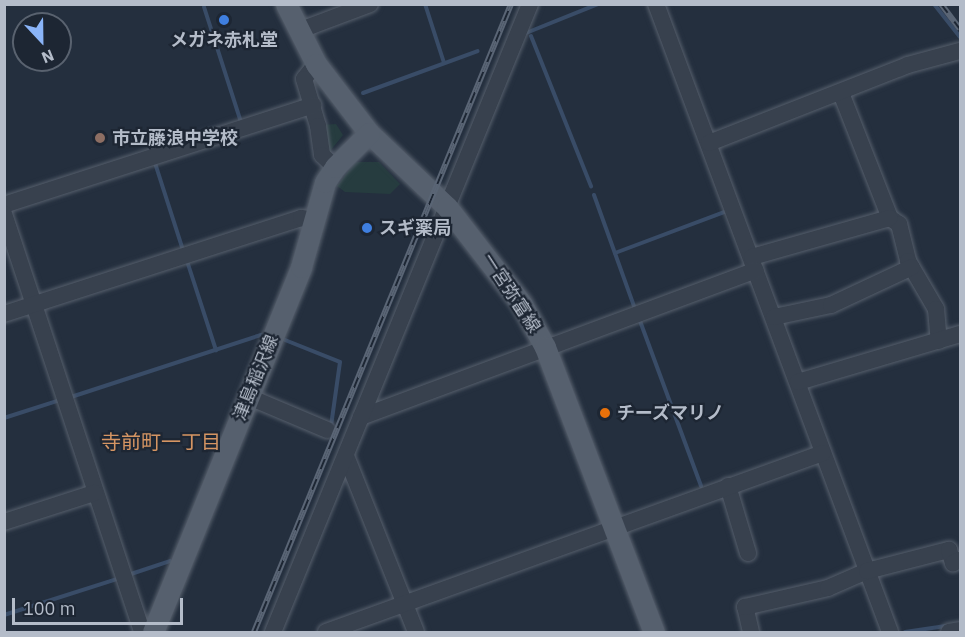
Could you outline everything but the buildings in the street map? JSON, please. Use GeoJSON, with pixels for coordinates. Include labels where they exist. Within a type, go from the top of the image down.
{"type":"FeatureCollection","features":[{"type":"Feature","properties":{"kind":"main road","name":"一宮弥富線"},"geometry":{"type":"LineString","coordinates":[[286,4],[316,64],[369,133],[447,207],[498,268],[545,347],[654,633]]}},
{"type":"Feature","properties":{"kind":"main road","name":"津島稲沢線"},"geometry":{"type":"LineString","coordinates":[[153,633],[249,397],[316,220],[326,183],[335,167],[369,133]]}},
{"type":"Feature","properties":{"kind":"street"},"geometry":{"type":"LineString","coordinates":[[298,31],[370,4]]}},
{"type":"Feature","properties":{"kind":"street"},"geometry":{"type":"LineString","coordinates":[[273,633],[530,4]]}},
{"type":"Feature","properties":{"kind":"street"},"geometry":{"type":"LineString","coordinates":[[656,4],[890,633]]}},
{"type":"Feature","properties":{"kind":"street"},"geometry":{"type":"LineString","coordinates":[[709,144],[908,65],[960,51]]}},
{"type":"Feature","properties":{"kind":"street"},"geometry":{"type":"LineString","coordinates":[[316,64],[304,74],[313,105],[322,155],[335,167]]}},
{"type":"Feature","properties":{"kind":"street"},"geometry":{"type":"LineString","coordinates":[[842,93],[890,218],[899,224],[912,267],[936,309],[939,341]]}},
{"type":"Feature","properties":{"kind":"street"},"geometry":{"type":"LineString","coordinates":[[4,205],[313,105]]}},
{"type":"Feature","properties":{"kind":"street"},"geometry":{"type":"LineString","coordinates":[[4,214],[9,248],[33,305],[142,633]]}},
{"type":"Feature","properties":{"kind":"street"},"geometry":{"type":"LineString","coordinates":[[4,314],[301,218],[316,220]]}},
{"type":"Feature","properties":{"kind":"street"},"geometry":{"type":"LineString","coordinates":[[361,417],[545,347],[754,263],[890,218]]}},
{"type":"Feature","properties":{"kind":"street"},"geometry":{"type":"LineString","coordinates":[[774,317],[831,305],[912,267]]}},
{"type":"Feature","properties":{"kind":"street"},"geometry":{"type":"LineString","coordinates":[[798,382],[960,334]]}},
{"type":"Feature","properties":{"kind":"street"},"geometry":{"type":"LineString","coordinates":[[249,397],[327,430]]}},
{"type":"Feature","properties":{"kind":"street"},"geometry":{"type":"LineString","coordinates":[[326,633],[405,602],[824,453]]}},
{"type":"Feature","properties":{"kind":"street"},"geometry":{"type":"LineString","coordinates":[[346,456],[416,633]]}},
{"type":"Feature","properties":{"kind":"street"},"geometry":{"type":"LineString","coordinates":[[728,486],[748,553]]}},
{"type":"Feature","properties":{"kind":"street"},"geometry":{"type":"LineString","coordinates":[[4,522],[94,493]]}},
{"type":"Feature","properties":{"kind":"street"},"geometry":{"type":"LineString","coordinates":[[751,633],[745,607],[828,588],[867,571],[949,550],[953,563],[960,560]]}},
{"type":"Feature","properties":{"kind":"street"},"geometry":{"type":"LineString","coordinates":[[949,633],[960,630]]}},
{"type":"Feature","properties":{"kind":"green space"},"geometry":{"type":"Polygon","coordinates":[[[336,124],[343,135],[327,155],[322,125],[336,124]]]}},
{"type":"Feature","properties":{"kind":"green space"},"geometry":{"type":"Polygon","coordinates":[[[355,162],[379,162],[400,184],[390,194],[345,192],[337,186],[355,162]]]}},
{"type":"Feature","properties":{"kind":"waterway"},"geometry":{"type":"LineString","coordinates":[[425,4],[444,63]]}},
{"type":"Feature","properties":{"kind":"waterway"},"geometry":{"type":"LineString","coordinates":[[526,33],[598,4]]}},
{"type":"Feature","properties":{"kind":"waterway"},"geometry":{"type":"LineString","coordinates":[[934,4],[960,37]]}},
{"type":"Feature","properties":{"kind":"waterway"},"geometry":{"type":"LineString","coordinates":[[204,7],[241,122]]}},
{"type":"Feature","properties":{"kind":"waterway"},"geometry":{"type":"LineString","coordinates":[[531,36],[591,186]]}},
{"type":"Feature","properties":{"kind":"waterway"},"geometry":{"type":"LineString","coordinates":[[363,93],[478,51]]}},
{"type":"Feature","properties":{"kind":"waterway"},"geometry":{"type":"LineString","coordinates":[[155,163],[183,250]]}},
{"type":"Feature","properties":{"kind":"waterway"},"geometry":{"type":"LineString","coordinates":[[594,195],[635,309]]}},
{"type":"Feature","properties":{"kind":"waterway"},"geometry":{"type":"LineString","coordinates":[[615,253],[727,211]]}},
{"type":"Feature","properties":{"kind":"waterway"},"geometry":{"type":"LineString","coordinates":[[187,261],[216,350]]}},
{"type":"Feature","properties":{"kind":"waterway"},"geometry":{"type":"LineString","coordinates":[[640,321],[701,486]]}},
{"type":"Feature","properties":{"kind":"waterway"},"geometry":{"type":"LineString","coordinates":[[71,397],[261,335]]}},
{"type":"Feature","properties":{"kind":"waterway"},"geometry":{"type":"LineString","coordinates":[[285,340],[340,362],[331,426]]}},
{"type":"Feature","properties":{"kind":"waterway"},"geometry":{"type":"LineString","coordinates":[[4,418],[57,401]]}},
{"type":"Feature","properties":{"kind":"waterway"},"geometry":{"type":"LineString","coordinates":[[128,575],[170,561]]}},
{"type":"Feature","properties":{"kind":"waterway"},"geometry":{"type":"LineString","coordinates":[[4,615],[117,579]]}},
{"type":"Feature","properties":{"kind":"waterway"},"geometry":{"type":"LineString","coordinates":[[905,632],[946,626]]}},
{"type":"Feature","properties":{"kind":"railway"},"geometry":{"type":"LineString","coordinates":[[254,632],[511,4]]}},
{"type":"Feature","properties":{"kind":"railway"},"geometry":{"type":"LineString","coordinates":[[941,4],[960,29]]}},
{"type":"Feature","properties":{"kind":"place","name":"メガネ赤札堂"},"geometry":{"type":"Point","coordinates":[224,20]}},
{"type":"Feature","properties":{"kind":"place","name":"市立藤浪中学校"},"geometry":{"type":"Point","coordinates":[100,138]}},
{"type":"Feature","properties":{"kind":"place","name":"スギ薬局"},"geometry":{"type":"Point","coordinates":[367,228]}},
{"type":"Feature","properties":{"kind":"place","name":"チーズマリノ"},"geometry":{"type":"Point","coordinates":[605,413]}},
{"type":"Feature","properties":{"kind":"district","name":"寺前町一丁目"},"geometry":{"type":"Point","coordinates":[161,441]}}]}
